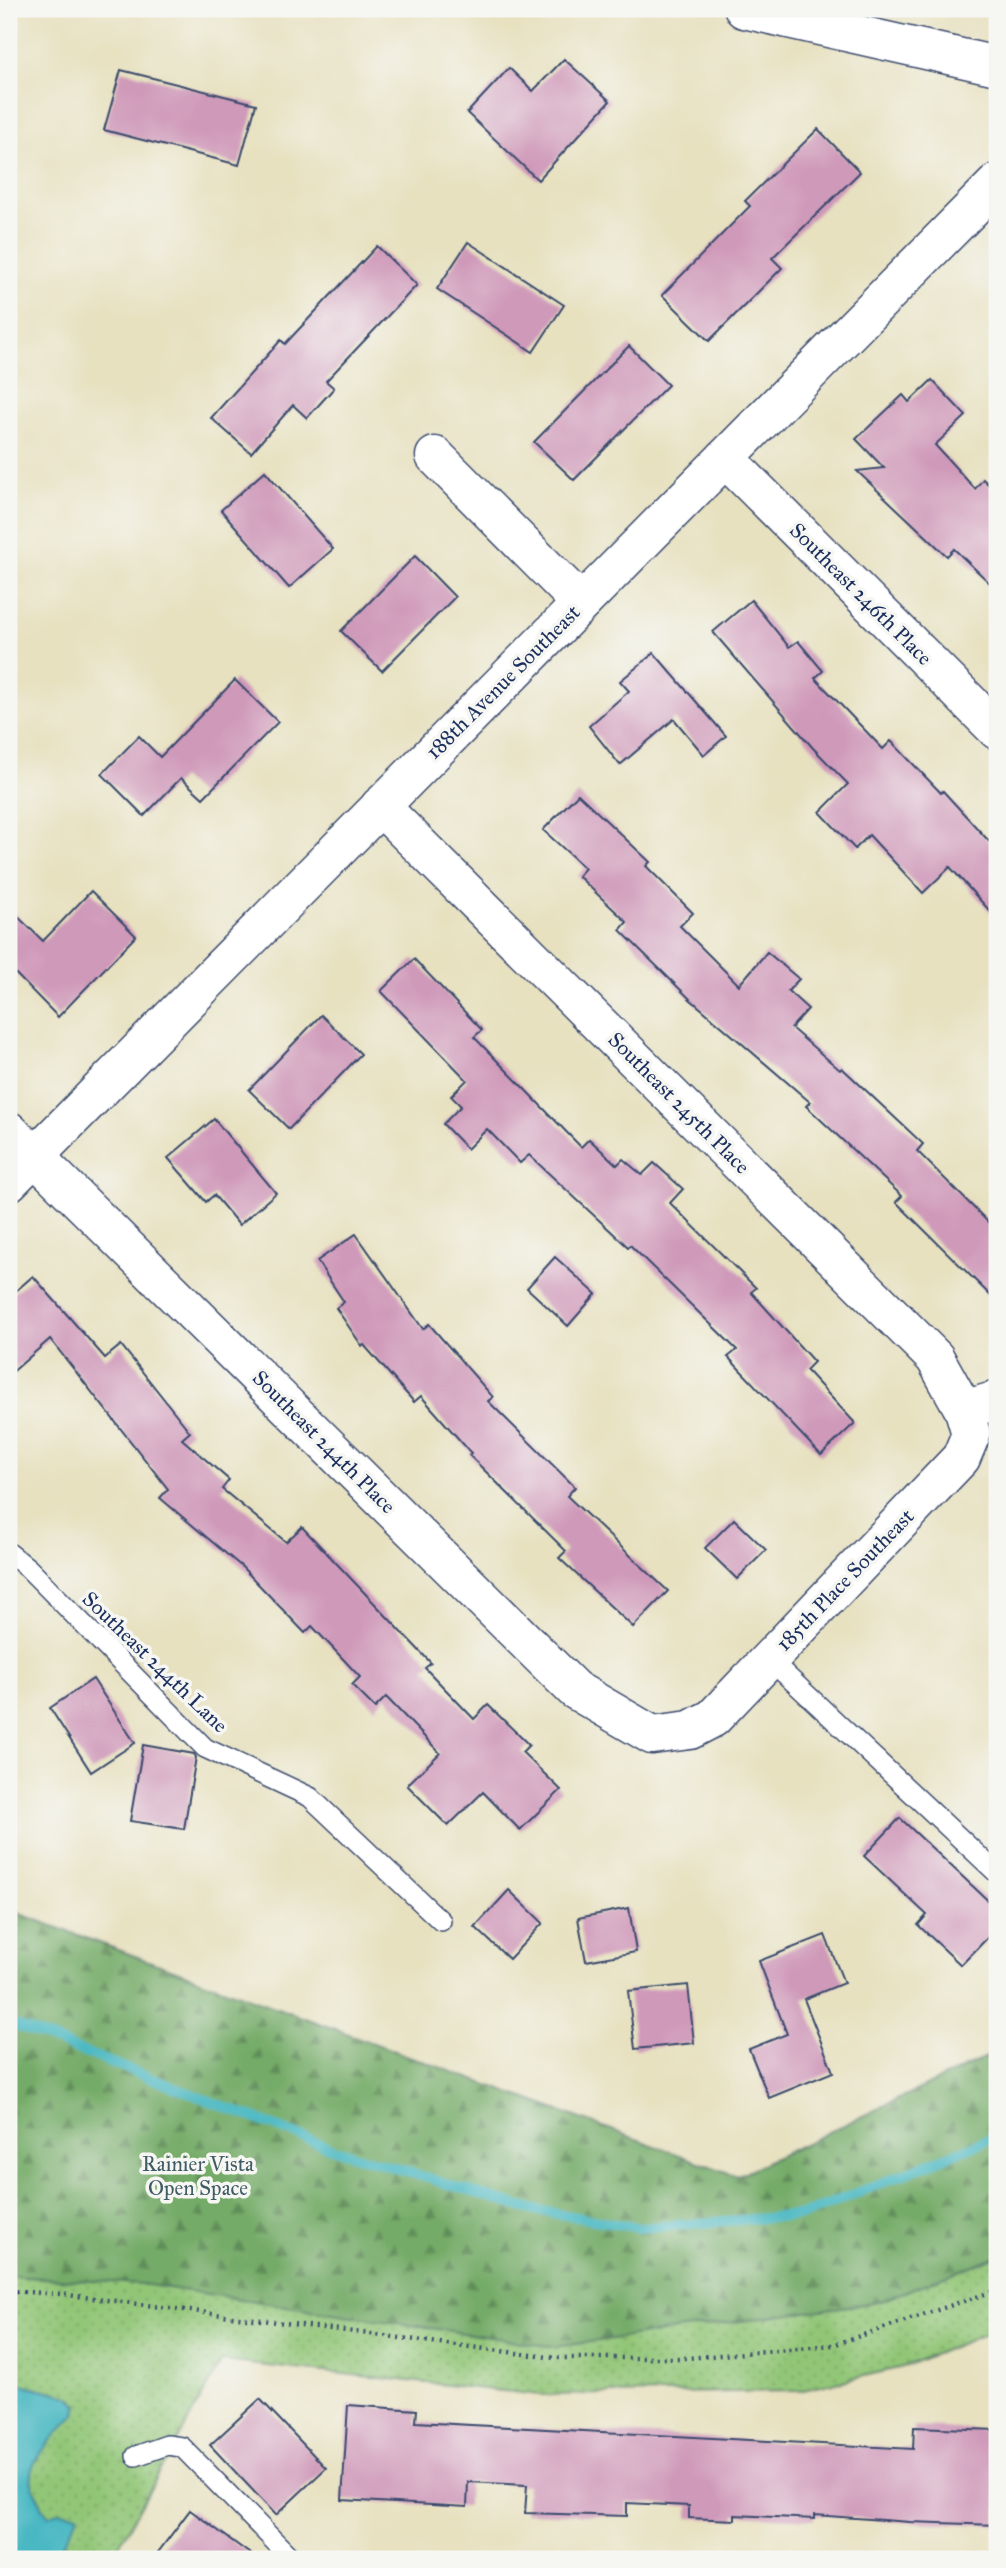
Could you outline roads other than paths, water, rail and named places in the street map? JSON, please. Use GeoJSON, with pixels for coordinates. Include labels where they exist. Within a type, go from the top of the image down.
{"type":"FeatureCollection","features":[{"type":"Feature","properties":{"kind":"street"},"geometry":{"type":"LineString","coordinates":[[744,9],[997,66]]}},
{"type":"Feature","properties":{"kind":"street","name":"188th Avenue Southeast"},"geometry":{"type":"LineString","coordinates":[[17,1157],[380,806],[997,183]]}},
{"type":"Feature","properties":{"kind":"street"},"geometry":{"type":"LineString","coordinates":[[435,456],[581,603]]}},
{"type":"Feature","properties":{"kind":"street","name":"Southeast 246th Place"},"geometry":{"type":"LineString","coordinates":[[725,458],[997,730]]}},
{"type":"Feature","properties":{"kind":"street","name":"Southeast 245th Place"},"geometry":{"type":"LineString","coordinates":[[380,806],[980,1405]]}},
{"type":"Feature","properties":{"kind":"street","name":"Southeast 244th Place"},"geometry":{"type":"LineString","coordinates":[[17,1157],[575,1690],[652,1735]]}},
{"type":"Feature","properties":{"kind":"street","name":"185th Place Southeast"},"geometry":{"type":"LineString","coordinates":[[652,1735],[690,1730],[713,1718],[961,1458],[980,1405]]}},
{"type":"Feature","properties":{"kind":"lane","name":"Southeast 244th Lane"},"geometry":{"type":"LineString","coordinates":[[9,1553],[28,1568],[205,1748],[310,1797],[442,1922]]}},
{"type":"Feature","properties":{"kind":"lane"},"geometry":{"type":"LineString","coordinates":[[769,1659],[997,1872]]}},
{"type":"Feature","properties":{"kind":"lane"},"geometry":{"type":"LineString","coordinates":[[136,2456],[167,2445],[182,2447],[292,2559]]}},
{"type":"Feature","properties":{"kind":"water"},"geometry":{"type":"Polygon","coordinates":[[[9,2381],[69,2396],[78,2405],[75,2415],[35,2461],[31,2476],[40,2503],[49,2516],[58,2512],[78,2514],[57,2559],[9,2559],[9,2381]]]}},
{"type":"Feature","properties":{"kind":"waterway"},"geometry":{"type":"LineString","coordinates":[[9,2023],[328,2147],[524,2208],[640,2228],[803,2215],[997,2136]]}},
{"type":"Feature","properties":{"kind":"park label","name":"Rainier Vista Open Space"},"geometry":{"type":"Point","coordinates":[198,2176]}}]}
